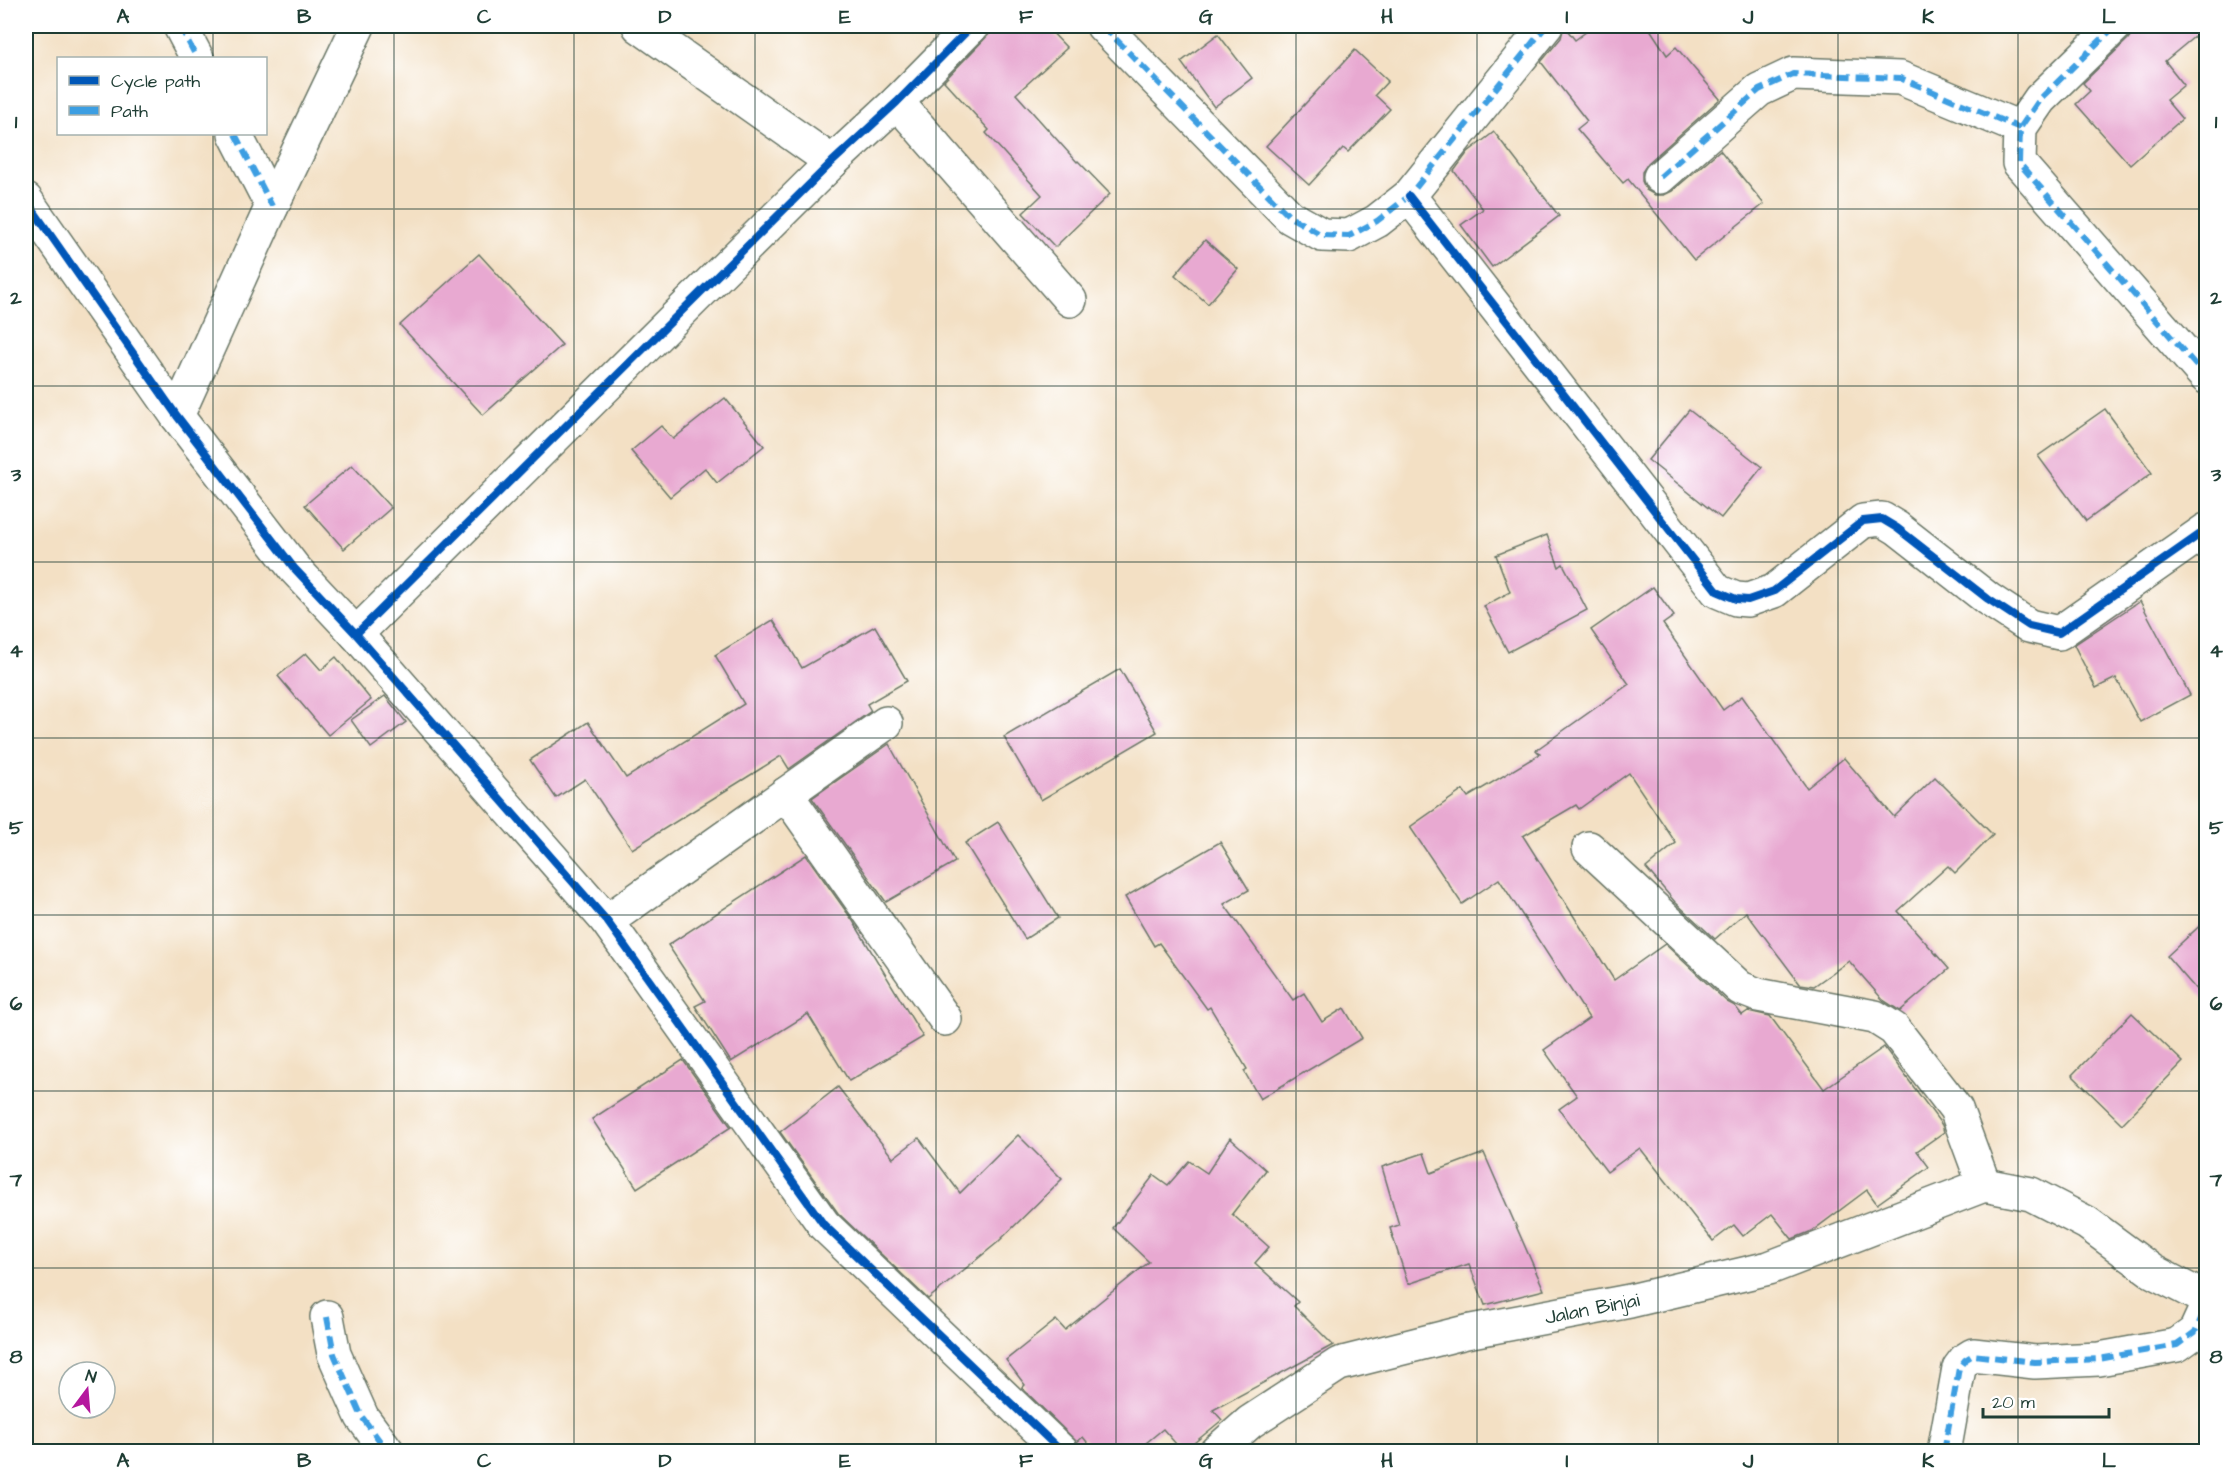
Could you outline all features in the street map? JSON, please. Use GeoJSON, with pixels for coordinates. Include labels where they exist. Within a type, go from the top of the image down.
{"type":"FeatureCollection","features":[{"type":"Feature","properties":{"kind":"street"},"geometry":{"type":"LineString","coordinates":[[180,26],[196,57]]}},
{"type":"Feature","properties":{"kind":"street"},"geometry":{"type":"LineString","coordinates":[[177,416],[272,206],[358,26]]}},
{"type":"Feature","properties":{"kind":"street"},"geometry":{"type":"LineString","coordinates":[[639,26],[832,162]]}},
{"type":"Feature","properties":{"kind":"street"},"geometry":{"type":"LineString","coordinates":[[356,634],[972,26]]}},
{"type":"Feature","properties":{"kind":"street"},"geometry":{"type":"LineString","coordinates":[[1103,26],[1290,217],[1322,235],[1349,236],[1377,221],[1409,196],[1546,26]]}},
{"type":"Feature","properties":{"kind":"street"},"geometry":{"type":"LineString","coordinates":[[2115,26],[2040,99],[2020,128],[2019,163],[2206,377]]}},
{"type":"Feature","properties":{"kind":"street"},"geometry":{"type":"LineString","coordinates":[[1660,177],[1759,90],[1793,74],[1900,78],[2020,128]]}},
{"type":"Feature","properties":{"kind":"street"},"geometry":{"type":"LineString","coordinates":[[897,102],[1070,300]]}},
{"type":"Feature","properties":{"kind":"street"},"geometry":{"type":"LineString","coordinates":[[236,135],[272,206]]}},
{"type":"Feature","properties":{"kind":"street"},"geometry":{"type":"LineString","coordinates":[[1409,196],[1717,591],[1737,599],[1748,600],[1774,591],[1863,521],[1882,519],[1897,528],[1988,600],[2029,626],[2059,633],[2206,530]]}},
{"type":"Feature","properties":{"kind":"street"},"geometry":{"type":"LineString","coordinates":[[26,200],[177,416],[294,568],[356,634],[607,921],[824,1225],[1062,1452]]}},
{"type":"Feature","properties":{"kind":"street"},"geometry":{"type":"LineString","coordinates":[[607,921],[886,723]]}},
{"type":"Feature","properties":{"kind":"street"},"geometry":{"type":"LineString","coordinates":[[786,794],[945,1019]]}},
{"type":"Feature","properties":{"kind":"street"},"geometry":{"type":"LineString","coordinates":[[1589,848],[1740,988],[1758,995],[1875,1017],[1894,1029],[1956,1109],[1984,1185],[2031,1194],[2086,1223],[2152,1271],[2206,1299]]}},
{"type":"Feature","properties":{"kind":"street","name":"Jalan Binjai"},"geometry":{"type":"LineString","coordinates":[[1216,1452],[1250,1422],[1339,1364],[1466,1332],[1630,1301],[1769,1268],[1984,1185]]}},
{"type":"Feature","properties":{"kind":"street"},"geometry":{"type":"LineString","coordinates":[[1944,1452],[1959,1368],[1973,1355],[2035,1362],[2099,1359],[2177,1345],[2195,1332],[2206,1308]]}},
{"type":"Feature","properties":{"kind":"street"},"geometry":{"type":"LineString","coordinates":[[327,1317],[334,1354],[362,1417],[388,1452]]}},
{"type":"Feature","properties":{"kind":"building"},"geometry":{"type":"Polygon","coordinates":[[[997,26],[1046,26],[1067,48],[1016,94],[1077,162],[1110,194],[1055,247],[1023,213],[1042,195],[986,133],[989,130],[944,81],[997,26]]]}},
{"type":"Feature","properties":{"kind":"building"},"geometry":{"type":"Polygon","coordinates":[[[1564,26],[1575,40],[1594,26],[1648,26],[1667,55],[1676,47],[1720,99],[1648,163],[1642,172],[1642,181],[1646,190],[1655,195],[1664,195],[1672,191],[1720,150],[1764,204],[1694,260],[1628,179],[1623,183],[1577,129],[1587,121],[1541,62],[1561,38],[1564,26]]]}},
{"type":"Feature","properties":{"kind":"building"},"geometry":{"type":"Polygon","coordinates":[[[2133,26],[2206,27],[2165,61],[2184,85],[2166,100],[2182,119],[2130,165],[2076,104],[2090,91],[2083,83],[2128,39],[2133,32],[2133,26]]]}},
{"type":"Feature","properties":{"kind":"building"},"geometry":{"type":"Polygon","coordinates":[[[1218,34],[1252,78],[1214,107],[1181,62],[1218,34]]]}},
{"type":"Feature","properties":{"kind":"building"},"geometry":{"type":"Polygon","coordinates":[[[1355,50],[1388,81],[1375,95],[1390,109],[1348,152],[1343,148],[1309,185],[1266,146],[1355,50]]]}},
{"type":"Feature","properties":{"kind":"building"},"geometry":{"type":"Polygon","coordinates":[[[1494,132],[1559,216],[1492,267],[1461,225],[1483,209],[1454,171],[1468,152],[1494,132]]]}},
{"type":"Feature","properties":{"kind":"building"},"geometry":{"type":"Polygon","coordinates":[[[1205,240],[1238,269],[1208,304],[1175,275],[1205,240]]]}},
{"type":"Feature","properties":{"kind":"building"},"geometry":{"type":"Polygon","coordinates":[[[479,254],[562,345],[483,415],[400,325],[479,254]]]}},
{"type":"Feature","properties":{"kind":"building"},"geometry":{"type":"Polygon","coordinates":[[[725,398],[764,446],[717,483],[705,468],[670,497],[631,451],[661,426],[673,439],[725,398]]]}},
{"type":"Feature","properties":{"kind":"building"},"geometry":{"type":"Polygon","coordinates":[[[2105,409],[2152,473],[2086,521],[2038,456],[2105,409]]]}},
{"type":"Feature","properties":{"kind":"building"},"geometry":{"type":"Polygon","coordinates":[[[1689,410],[1762,467],[1721,518],[1648,460],[1689,410]]]}},
{"type":"Feature","properties":{"kind":"building"},"geometry":{"type":"Polygon","coordinates":[[[352,465],[391,508],[344,549],[305,505],[352,465]]]}},
{"type":"Feature","properties":{"kind":"building"},"geometry":{"type":"Polygon","coordinates":[[[1547,535],[1559,567],[1563,564],[1587,610],[1508,652],[1484,606],[1510,592],[1496,555],[1547,535]]]}},
{"type":"Feature","properties":{"kind":"building"},"geometry":{"type":"Polygon","coordinates":[[[1653,587],[1674,616],[1663,624],[1723,710],[1742,696],[1807,788],[1844,758],[1894,817],[1935,777],[1993,835],[1955,873],[1948,866],[1898,911],[1949,969],[1900,1011],[1883,1000],[1849,961],[1814,986],[1800,984],[1746,912],[1715,939],[1675,902],[1646,868],[1676,843],[1629,773],[1579,809],[1576,805],[1523,836],[1614,980],[1665,944],[1727,1002],[1735,1006],[1742,1015],[1748,1011],[1770,1016],[1824,1089],[1884,1047],[1942,1125],[1944,1132],[1917,1151],[1929,1167],[1877,1204],[1867,1190],[1812,1231],[1792,1239],[1772,1214],[1743,1236],[1734,1225],[1713,1241],[1640,1148],[1607,1172],[1559,1109],[1577,1096],[1544,1050],[1589,1018],[1499,879],[1462,904],[1410,827],[1463,790],[1468,797],[1540,754],[1536,750],[1629,684],[1591,630],[1653,587]]]}},
{"type":"Feature","properties":{"kind":"building"},"geometry":{"type":"Polygon","coordinates":[[[2140,601],[2190,695],[2140,722],[2116,678],[2096,688],[2074,645],[2140,601]]]}},
{"type":"Feature","properties":{"kind":"building"},"geometry":{"type":"Polygon","coordinates":[[[773,620],[802,668],[875,626],[907,681],[867,704],[871,711],[789,769],[781,756],[632,849],[585,779],[556,798],[530,760],[588,722],[626,778],[744,704],[715,655],[773,620]]]}},
{"type":"Feature","properties":{"kind":"building"},"geometry":{"type":"Polygon","coordinates":[[[306,653],[321,670],[336,657],[371,700],[328,735],[278,676],[306,653]]]}},
{"type":"Feature","properties":{"kind":"building"},"geometry":{"type":"Polygon","coordinates":[[[1120,669],[1157,732],[1041,800],[1004,737],[1120,669]]]}},
{"type":"Feature","properties":{"kind":"building"},"geometry":{"type":"Polygon","coordinates":[[[385,696],[406,722],[371,748],[351,720],[385,696]]]}},
{"type":"Feature","properties":{"kind":"building"},"geometry":{"type":"Polygon","coordinates":[[[889,744],[955,862],[886,902],[812,798],[889,744]]]}},
{"type":"Feature","properties":{"kind":"building"},"geometry":{"type":"Polygon","coordinates":[[[998,822],[1058,918],[1025,939],[965,843],[998,822]]]}},
{"type":"Feature","properties":{"kind":"building"},"geometry":{"type":"Polygon","coordinates":[[[1220,842],[1249,890],[1224,904],[1293,1000],[1304,993],[1322,1022],[1344,1008],[1362,1038],[1260,1099],[1244,1071],[1247,1069],[1210,1007],[1207,1009],[1159,943],[1154,946],[1125,897],[1220,842]]]}},
{"type":"Feature","properties":{"kind":"building"},"geometry":{"type":"Polygon","coordinates":[[[806,855],[853,921],[923,1037],[849,1081],[808,1014],[731,1062],[695,1006],[705,1001],[668,945],[806,855]]]}},
{"type":"Feature","properties":{"kind":"building"},"geometry":{"type":"Polygon","coordinates":[[[2206,920],[2206,1001],[2167,956],[2206,920]]]}},
{"type":"Feature","properties":{"kind":"building"},"geometry":{"type":"Polygon","coordinates":[[[2132,1013],[2183,1062],[2122,1124],[2072,1075],[2132,1013]]]}},
{"type":"Feature","properties":{"kind":"building"},"geometry":{"type":"Polygon","coordinates":[[[683,1060],[731,1127],[637,1188],[592,1119],[683,1060]]]}},
{"type":"Feature","properties":{"kind":"building"},"geometry":{"type":"Polygon","coordinates":[[[838,1087],[893,1158],[919,1138],[960,1193],[1018,1135],[1062,1179],[997,1243],[928,1299],[838,1213],[780,1132],[838,1087]]]}},
{"type":"Feature","properties":{"kind":"building"},"geometry":{"type":"Polygon","coordinates":[[[1230,1138],[1266,1170],[1232,1214],[1269,1247],[1255,1263],[1298,1302],[1294,1306],[1333,1345],[1213,1410],[1222,1420],[1183,1452],[1163,1429],[1135,1452],[1095,1452],[1083,1437],[1077,1442],[1022,1388],[1025,1385],[1006,1360],[1056,1320],[1065,1330],[1149,1262],[1113,1228],[1154,1175],[1168,1185],[1189,1161],[1207,1173],[1230,1138]]]}},
{"type":"Feature","properties":{"kind":"building"},"geometry":{"type":"Polygon","coordinates":[[[1424,1153],[1431,1173],[1484,1153],[1544,1290],[1485,1305],[1469,1264],[1408,1284],[1390,1228],[1399,1225],[1382,1167],[1424,1153]]]}},
{"type":"Feature","properties":{"kind":"marked path"},"geometry":{"type":"LineString","coordinates":[[180,26],[196,57]]}},
{"type":"Feature","properties":{"kind":"marked path"},"geometry":{"type":"LineString","coordinates":[[1103,26],[1290,217],[1322,235],[1349,236],[1377,221],[1409,196],[1546,26]]}},
{"type":"Feature","properties":{"kind":"marked path"},"geometry":{"type":"LineString","coordinates":[[2115,26],[2040,99],[2020,128],[2019,163],[2206,377]]}},
{"type":"Feature","properties":{"kind":"marked path"},"geometry":{"type":"LineString","coordinates":[[1660,177],[1759,90],[1793,74],[1900,78],[2020,128]]}},
{"type":"Feature","properties":{"kind":"marked path"},"geometry":{"type":"LineString","coordinates":[[236,135],[272,206]]}},
{"type":"Feature","properties":{"kind":"marked path"},"geometry":{"type":"LineString","coordinates":[[1944,1452],[1959,1368],[1973,1355],[2035,1362],[2099,1359],[2177,1345],[2195,1332],[2206,1308]]}},
{"type":"Feature","properties":{"kind":"marked path"},"geometry":{"type":"LineString","coordinates":[[327,1317],[334,1354],[362,1417],[388,1452]]}},
{"type":"Feature","properties":{"kind":"cycle path"},"geometry":{"type":"LineString","coordinates":[[356,634],[972,26]]}},
{"type":"Feature","properties":{"kind":"cycle path"},"geometry":{"type":"LineString","coordinates":[[1409,196],[1717,591],[1736,599],[1748,600],[1774,591],[1863,521],[1882,519],[1897,528],[1988,599],[2029,626],[2059,633],[2206,530]]}},
{"type":"Feature","properties":{"kind":"cycle path"},"geometry":{"type":"LineString","coordinates":[[26,200],[177,416],[294,568],[356,634],[607,921],[824,1225],[1062,1452]]}}]}
